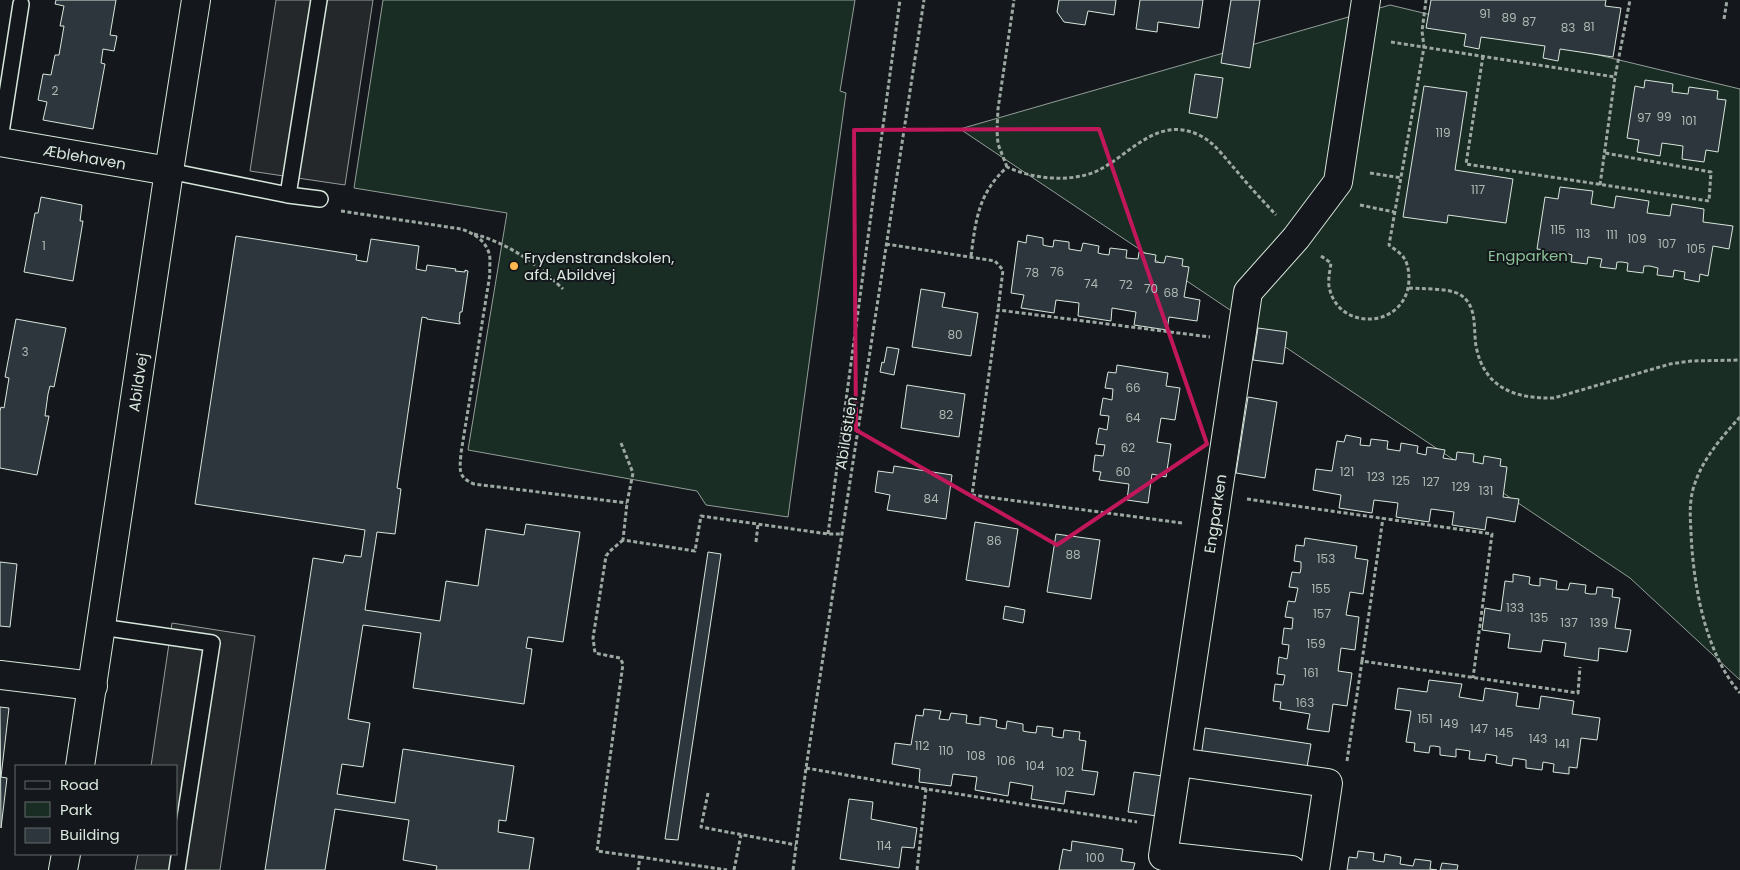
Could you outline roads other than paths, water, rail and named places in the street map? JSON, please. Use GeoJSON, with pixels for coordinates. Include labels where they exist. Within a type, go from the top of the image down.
{"type":"FeatureCollection","features":[{"type":"Feature","properties":{"kind":"street","name":"Abildvej"},"geometry":{"type":"LineString","coordinates":[[80,765],[196,0]]}},
{"type":"Feature","properties":{"kind":"street","name":"Engparken"},"geometry":{"type":"LineString","coordinates":[[1291,870],[1163,856],[1248,292],[1296,238],[1338,182],[1366,0]]}},
{"type":"Feature","properties":{"kind":"street","name":"Æblehaven"},"geometry":{"type":"LineString","coordinates":[[0,140],[169,171]]}},
{"type":"Feature","properties":{"kind":"street"},"geometry":{"type":"LineString","coordinates":[[0,675],[92,686]]}},
{"type":"Feature","properties":{"kind":"street"},"geometry":{"type":"LineString","coordinates":[[1178,762],[1328,783],[1315,870]]}},
{"type":"Feature","properties":{"kind":"street"},"geometry":{"type":"LineString","coordinates":[[64,870],[66,855]]}},
{"type":"Feature","properties":{"kind":"lane"},"geometry":{"type":"LineString","coordinates":[[288,194],[319,0]]}},
{"type":"Feature","properties":{"kind":"lane","name":"Æblehaven"},"geometry":{"type":"LineString","coordinates":[[0,140],[21,4]]}},
{"type":"Feature","properties":{"kind":"lane"},"geometry":{"type":"LineString","coordinates":[[169,171],[320,199]]}},
{"type":"Feature","properties":{"kind":"lane"},"geometry":{"type":"LineString","coordinates":[[101,626],[212,643],[177,870]]}},
{"type":"Feature","properties":{"kind":"place","name":"Frydenstrandskolen, afd. Abildvej"},"geometry":{"type":"Point","coordinates":[514,266]}}]}
